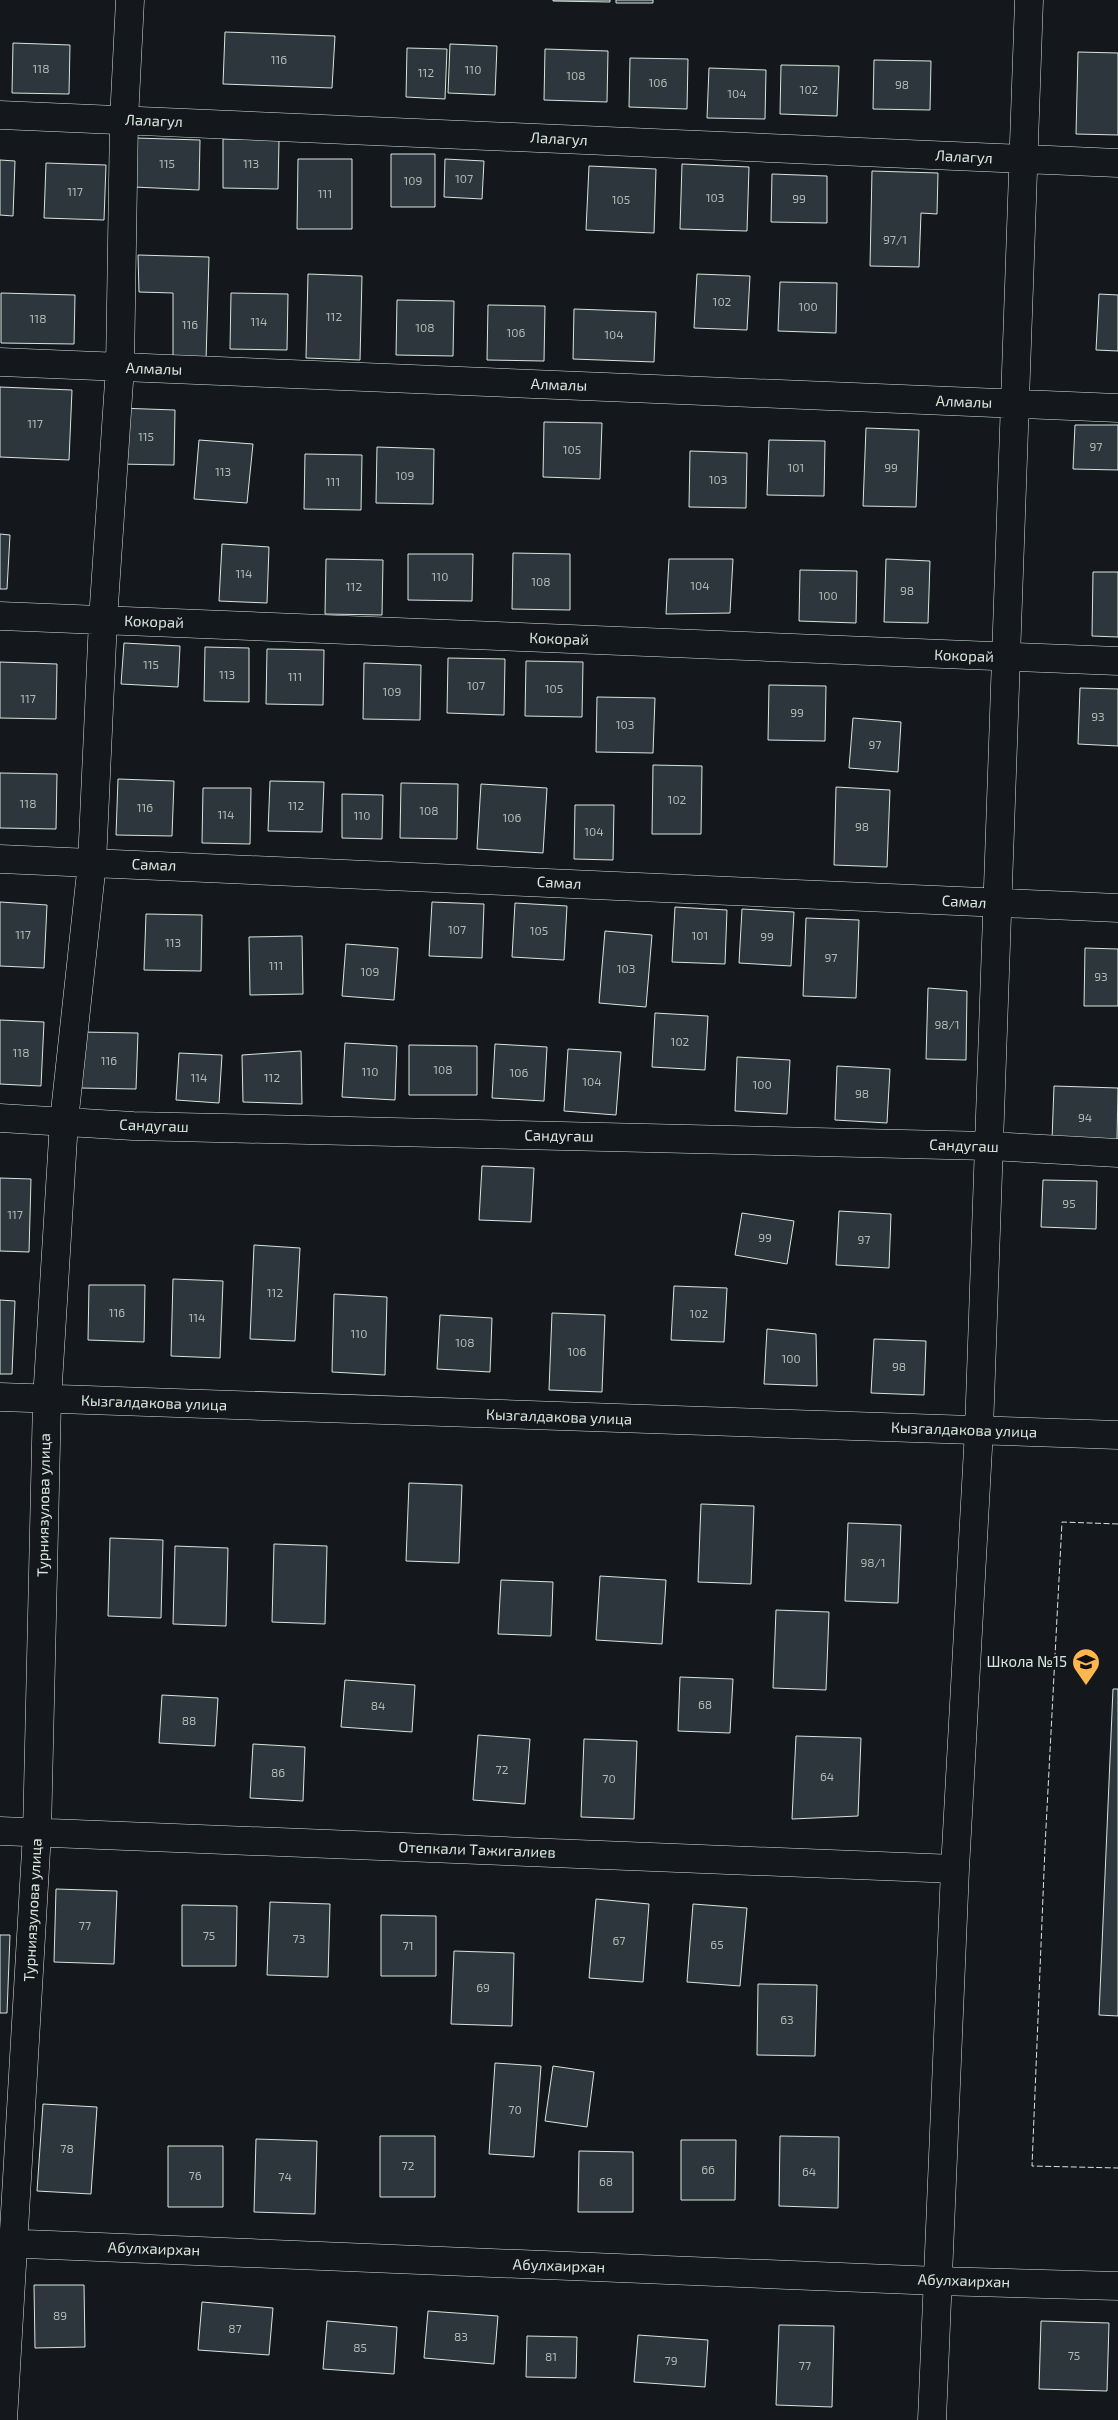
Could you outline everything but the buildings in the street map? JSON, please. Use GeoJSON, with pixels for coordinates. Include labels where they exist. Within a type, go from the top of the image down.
{"type":"FeatureCollection","features":[{"type":"Feature","properties":{"kind":"street","name":"Турниязулова улица"},"geometry":{"type":"LineString","coordinates":[[3,2420],[6,2243],[37,1833],[47,1400],[64,1121],[92,863],[103,620],[120,367],[124,120],[130,0]]}},
{"type":"Feature","properties":{"kind":"street"},"geometry":{"type":"LineString","coordinates":[[932,2420],[954,1869],[979,1430],[1029,0]]}},
{"type":"Feature","properties":{"kind":"street","name":"Лалагул"},"geometry":{"type":"LineString","coordinates":[[0,115],[1118,163]]}},
{"type":"Feature","properties":{"kind":"street","name":"Алмалы"},"geometry":{"type":"LineString","coordinates":[[0,362],[1118,408]]}},
{"type":"Feature","properties":{"kind":"street","name":"Кокорай"},"geometry":{"type":"LineString","coordinates":[[0,616],[1006,658],[1118,661]]}},
{"type":"Feature","properties":{"kind":"street","name":"Самал"},"geometry":{"type":"LineString","coordinates":[[0,859],[1118,908]]}},
{"type":"Feature","properties":{"kind":"street","name":"Сандугаш"},"geometry":{"type":"LineString","coordinates":[[0,1118],[133,1126],[989,1146],[1118,1153]]}},
{"type":"Feature","properties":{"kind":"street","name":"Кызгалдакова улица"},"geometry":{"type":"LineString","coordinates":[[0,1398],[1118,1435]]}},
{"type":"Feature","properties":{"kind":"street","name":"Отепкали Тажигалиев"},"geometry":{"type":"LineString","coordinates":[[0,1831],[954,1869]]}},
{"type":"Feature","properties":{"kind":"street","name":"Абулхаирхан"},"geometry":{"type":"LineString","coordinates":[[6,2243],[938,2281],[1118,2286]]}},
{"type":"Feature","properties":{"kind":"fence"},"geometry":{"type":"LineString","coordinates":[[1118,1524],[1062,1522],[1045,1847],[1032,2166],[1118,2168]]}},
{"type":"Feature","properties":{"kind":"place","name":"Школа №15"},"geometry":{"type":"Point","coordinates":[1086,1686]}}]}
